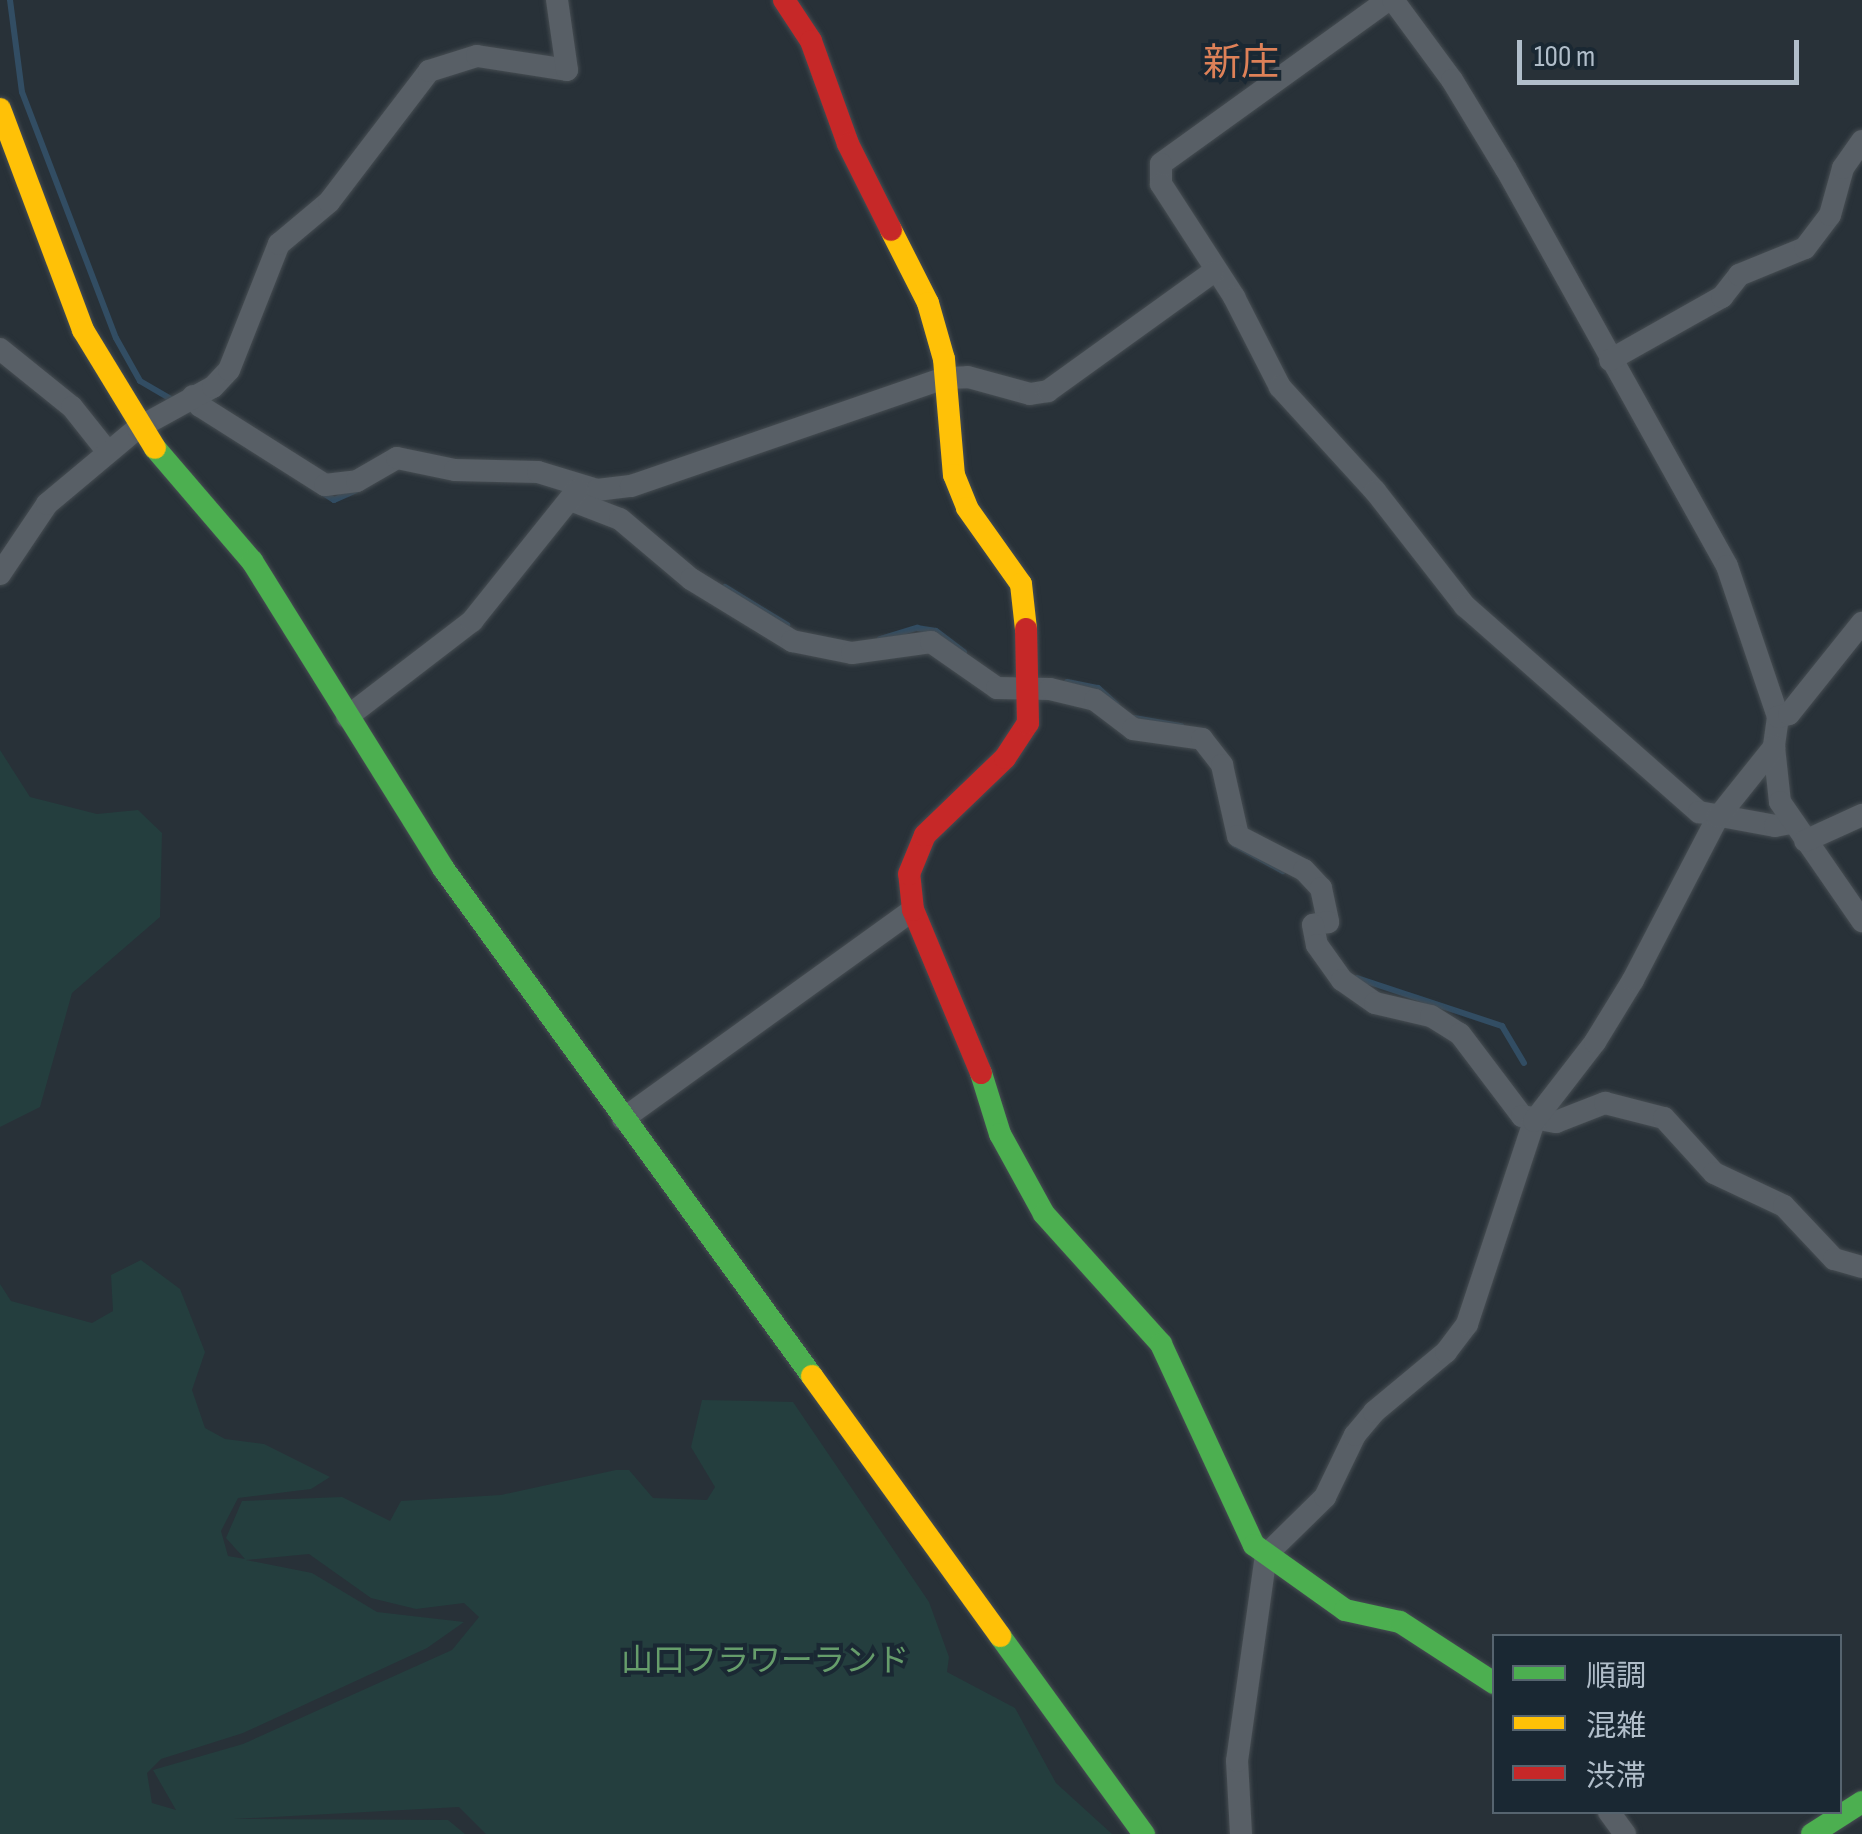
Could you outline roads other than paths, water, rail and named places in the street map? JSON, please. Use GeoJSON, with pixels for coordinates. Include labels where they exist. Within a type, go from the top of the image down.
{"type":"FeatureCollection","features":[{"type":"Feature","properties":{"kind":"street"},"geometry":{"type":"LineString","coordinates":[[0,574],[46,504],[138,428],[229,370],[280,244],[329,202],[429,71],[478,56],[566,70],[557,0]]}},
{"type":"Feature","properties":{"kind":"street"},"geometry":{"type":"LineString","coordinates":[[784,0],[811,41],[848,144],[928,303],[945,378],[954,475],[981,531],[1021,584],[1028,723],[1020,741],[914,854],[913,910],[962,1018],[1016,1166],[1044,1214],[1161,1344],[1224,1490],[1266,1555],[1345,1610],[1400,1622],[1492,1682]]}},
{"type":"Feature","properties":{"kind":"street"},"geometry":{"type":"LineString","coordinates":[[1862,814],[1798,832],[1718,818],[1673,794],[1465,606],[1376,491],[1280,387],[1234,297],[1214,272],[1160,184],[1161,164],[1390,0],[1497,154],[1727,566],[1778,717],[1774,747],[1780,802],[1798,832],[1862,921]]}},
{"type":"Feature","properties":{"kind":"street"},"geometry":{"type":"LineString","coordinates":[[0,110],[83,330],[138,428],[252,561],[443,868],[1144,1834]]}},
{"type":"Feature","properties":{"kind":"street"},"geometry":{"type":"LineString","coordinates":[[1610,360],[1722,297],[1739,276],[1805,248],[1830,215],[1843,168],[1862,141]]}},
{"type":"Feature","properties":{"kind":"street"},"geometry":{"type":"LineString","coordinates":[[347,717],[472,621],[576,494],[675,476],[945,378],[968,377],[1030,394],[1048,391],[1214,272]]}},
{"type":"Feature","properties":{"kind":"street"},"geometry":{"type":"LineString","coordinates":[[0,349],[72,406],[107,451]]}},
{"type":"Feature","properties":{"kind":"street"},"geometry":{"type":"LineString","coordinates":[[181,400],[200,406],[325,485],[357,480],[396,458],[456,470],[538,472],[620,519],[691,579],[792,641],[852,653],[931,642],[982,681],[1025,682],[1095,700],[1121,724],[1208,744],[1230,788],[1238,836],[1314,879],[1321,923],[1317,945],[1342,980],[1375,1003],[1444,1022],[1477,1051],[1506,1101],[1534,1121],[1570,1119],[1606,1103],[1664,1118],[1714,1173],[1784,1206],[1834,1258],[1862,1267]]}},
{"type":"Feature","properties":{"kind":"street"},"geometry":{"type":"LineString","coordinates":[[1778,717],[1789,714],[1862,622]]}},
{"type":"Feature","properties":{"kind":"street"},"geometry":{"type":"LineString","coordinates":[[1242,1834],[1237,1761],[1266,1555],[1325,1498],[1354,1435],[1374,1412],[1446,1352],[1467,1324],[1534,1121],[1633,980],[1718,818],[1774,747]]}},
{"type":"Feature","properties":{"kind":"street"},"geometry":{"type":"LineString","coordinates":[[623,1119],[913,910]]}},
{"type":"Feature","properties":{"kind":"street"},"geometry":{"type":"LineString","coordinates":[[1812,1834],[1862,1802]]}},
{"type":"Feature","properties":{"kind":"waterway"},"geometry":{"type":"LineString","coordinates":[[10,0],[22,92],[116,338],[140,381],[176,402]]}},
{"type":"Feature","properties":{"kind":"waterway"},"geometry":{"type":"LineString","coordinates":[[323,493],[334,500],[356,490]]}},
{"type":"Feature","properties":{"kind":"waterway"},"geometry":{"type":"LineString","coordinates":[[725,587],[787,625]]}},
{"type":"Feature","properties":{"kind":"waterway"},"geometry":{"type":"LineString","coordinates":[[880,639],[917,628],[936,631],[964,652]]}},
{"type":"Feature","properties":{"kind":"waterway"},"geometry":{"type":"LineString","coordinates":[[1067,682],[1098,688],[1117,705]]}},
{"type":"Feature","properties":{"kind":"waterway"},"geometry":{"type":"LineString","coordinates":[[1134,718],[1181,726]]}},
{"type":"Feature","properties":{"kind":"waterway"},"geometry":{"type":"LineString","coordinates":[[1234,844],[1283,871]]}},
{"type":"Feature","properties":{"kind":"waterway"},"geometry":{"type":"LineString","coordinates":[[1357,978],[1502,1026],[1524,1063]]}},
{"type":"Feature","properties":{"kind":"district","name":"新庄"},"geometry":{"type":"Point","coordinates":[1241,64]}},
{"type":"Feature","properties":{"kind":"park label","name":"山口フラワーランド"},"geometry":{"type":"Point","coordinates":[765,1662]}}]}
